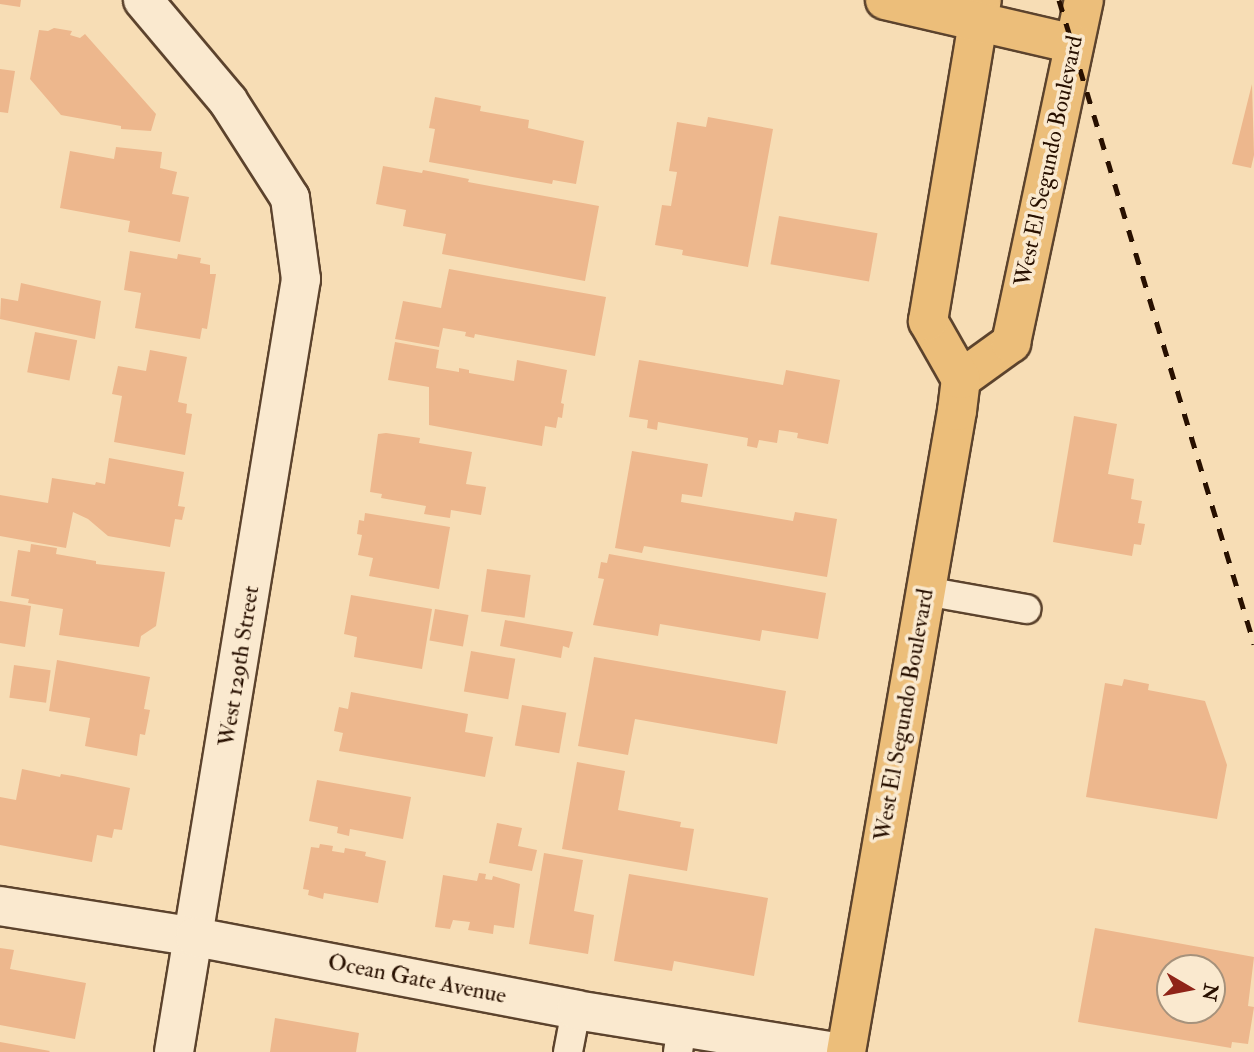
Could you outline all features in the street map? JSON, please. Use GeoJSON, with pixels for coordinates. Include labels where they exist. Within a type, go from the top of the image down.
{"type":"FeatureCollection","features":[{"type":"Feature","properties":{"kind":"main road"},"geometry":{"type":"LineString","coordinates":[[885,0],[980,10],[1074,44]]}},
{"type":"Feature","properties":{"kind":"main road","name":"West El Segundo Boulevard"},"geometry":{"type":"LineString","coordinates":[[846,1052],[961,379],[1012,343],[1084,0]]}},
{"type":"Feature","properties":{"kind":"main road"},"geometry":{"type":"LineString","coordinates":[[961,379],[928,321],[980,10]]}},
{"type":"Feature","properties":{"kind":"street","name":"West 129th Street"},"geometry":{"type":"LineString","coordinates":[[143,0],[229,101],[290,198],[301,279],[174,1052]]}},
{"type":"Feature","properties":{"kind":"street","name":"Ocean Gate Avenue"},"geometry":{"type":"LineString","coordinates":[[0,906],[195,937],[576,1010],[680,1039],[835,1052]]}},
{"type":"Feature","properties":{"kind":"lane"},"geometry":{"type":"LineString","coordinates":[[925,591],[1027,608]]}},
{"type":"Feature","properties":{"kind":"lane"},"geometry":{"type":"LineString","coordinates":[[568,1052],[576,1010]]}},
{"type":"Feature","properties":{"kind":"building"},"geometry":{"type":"Polygon","coordinates":[[[0,0],[21,0],[20,7],[0,4],[0,0]]]}},
{"type":"Feature","properties":{"kind":"building"},"geometry":{"type":"Polygon","coordinates":[[[54,28],[72,31],[70,35],[80,38],[85,34],[156,114],[151,131],[121,129],[121,126],[61,115],[30,79],[39,30],[48,31],[54,28]]]}},
{"type":"Feature","properties":{"kind":"building"},"geometry":{"type":"Polygon","coordinates":[[[0,69],[15,71],[8,113],[0,112],[0,69]]]}},
{"type":"Feature","properties":{"kind":"building"},"geometry":{"type":"Polygon","coordinates":[[[1252,84],[1254,155],[1251,168],[1232,164],[1252,84]]]}},
{"type":"Feature","properties":{"kind":"building"},"geometry":{"type":"Polygon","coordinates":[[[435,97],[481,106],[480,111],[529,120],[528,128],[584,141],[576,184],[553,180],[552,184],[429,162],[435,129],[429,128],[435,97]]]}},
{"type":"Feature","properties":{"kind":"building"},"geometry":{"type":"Polygon","coordinates":[[[708,117],[773,129],[748,267],[682,255],[683,250],[655,245],[662,205],[671,206],[677,172],[669,171],[677,122],[706,127],[708,117]]]}},
{"type":"Feature","properties":{"kind":"building"},"geometry":{"type":"Polygon","coordinates":[[[116,147],[162,152],[160,168],[177,172],[172,194],[189,197],[180,242],[128,232],[130,221],[60,208],[70,151],[114,159],[116,147]]]}},
{"type":"Feature","properties":{"kind":"building"},"geometry":{"type":"Polygon","coordinates":[[[383,166],[422,173],[423,170],[469,179],[468,182],[599,206],[585,281],[442,254],[446,234],[403,226],[406,210],[376,204],[383,166]]]}},
{"type":"Feature","properties":{"kind":"building"},"geometry":{"type":"Polygon","coordinates":[[[779,216],[877,233],[869,282],[770,264],[779,216]]]}},
{"type":"Feature","properties":{"kind":"building"},"geometry":{"type":"Polygon","coordinates":[[[130,251],[177,259],[178,254],[201,258],[200,263],[210,265],[210,274],[216,274],[207,329],[202,328],[200,339],[135,328],[141,293],[124,290],[130,251]]]}},
{"type":"Feature","properties":{"kind":"building"},"geometry":{"type":"Polygon","coordinates":[[[449,269],[606,297],[595,356],[475,334],[474,338],[465,336],[466,332],[443,328],[439,347],[395,339],[403,301],[441,308],[449,269]]]}},
{"type":"Feature","properties":{"kind":"building"},"geometry":{"type":"Polygon","coordinates":[[[21,283],[101,301],[95,339],[0,319],[1,298],[18,301],[21,283]]]}},
{"type":"Feature","properties":{"kind":"building"},"geometry":{"type":"Polygon","coordinates":[[[35,332],[77,340],[69,380],[27,372],[35,332]]]}},
{"type":"Feature","properties":{"kind":"building"},"geometry":{"type":"Polygon","coordinates":[[[395,342],[439,350],[436,368],[459,372],[459,368],[469,370],[469,373],[514,381],[517,360],[567,370],[561,403],[564,404],[562,418],[558,417],[556,428],[545,426],[542,446],[429,425],[429,387],[388,380],[395,342]]]}},
{"type":"Feature","properties":{"kind":"building"},"geometry":{"type":"Polygon","coordinates":[[[150,350],[187,357],[178,402],[187,404],[186,413],[192,414],[185,455],[114,442],[122,396],[112,394],[118,366],[146,371],[150,350]]]}},
{"type":"Feature","properties":{"kind":"building"},"geometry":{"type":"Polygon","coordinates":[[[639,360],[783,385],[786,370],[840,380],[828,444],[797,438],[798,433],[779,430],[777,443],[759,440],[757,448],[747,446],[748,438],[658,422],[657,430],[647,428],[648,420],[629,417],[639,360]]]}},
{"type":"Feature","properties":{"kind":"building"},"geometry":{"type":"Polygon","coordinates":[[[1074,416],[1117,424],[1108,474],[1134,479],[1131,499],[1142,501],[1138,523],[1145,524],[1141,545],[1134,544],[1132,556],[1053,542],[1074,416]]]}},
{"type":"Feature","properties":{"kind":"building"},"geometry":{"type":"Polygon","coordinates":[[[378,434],[420,438],[419,443],[472,452],[466,484],[486,487],[481,515],[451,510],[450,518],[424,514],[426,506],[381,498],[382,494],[370,492],[378,434]]]}},
{"type":"Feature","properties":{"kind":"building"},"geometry":{"type":"Polygon","coordinates":[[[632,451],[708,464],[702,497],[682,494],[681,502],[793,521],[795,512],[837,519],[827,577],[644,546],[642,553],[615,548],[632,451]]]}},
{"type":"Feature","properties":{"kind":"building"},"geometry":{"type":"Polygon","coordinates":[[[109,458],[184,472],[178,506],[185,507],[182,520],[175,519],[170,547],[108,536],[88,519],[73,512],[66,548],[0,536],[0,495],[48,503],[52,478],[95,485],[96,482],[105,484],[109,458]]]}},
{"type":"Feature","properties":{"kind":"building"},"geometry":{"type":"Polygon","coordinates":[[[365,513],[450,527],[439,589],[369,576],[373,558],[358,555],[362,535],[357,534],[359,520],[364,521],[365,513]]]}},
{"type":"Feature","properties":{"kind":"building"},"geometry":{"type":"Polygon","coordinates":[[[31,544],[57,548],[56,554],[96,561],[96,564],[165,572],[156,626],[141,636],[139,647],[59,635],[63,609],[28,603],[29,599],[11,596],[18,550],[30,552],[31,544]]]}},
{"type":"Feature","properties":{"kind":"building"},"geometry":{"type":"Polygon","coordinates":[[[609,554],[826,593],[818,639],[762,630],[760,641],[660,624],[658,636],[593,625],[604,579],[598,578],[601,562],[607,563],[609,554]]]}},
{"type":"Feature","properties":{"kind":"building"},"geometry":{"type":"Polygon","coordinates":[[[487,569],[531,575],[525,618],[481,612],[487,569]]]}},
{"type":"Feature","properties":{"kind":"building"},"geometry":{"type":"Polygon","coordinates":[[[351,595],[432,609],[422,669],[354,657],[357,637],[344,634],[351,595]]]}},
{"type":"Feature","properties":{"kind":"building"},"geometry":{"type":"Polygon","coordinates":[[[0,601],[31,606],[25,647],[0,643],[0,601]]]}},
{"type":"Feature","properties":{"kind":"building"},"geometry":{"type":"Polygon","coordinates":[[[435,609],[468,615],[463,646],[429,641],[435,609]]]}},
{"type":"Feature","properties":{"kind":"building"},"geometry":{"type":"Polygon","coordinates":[[[505,620],[573,632],[569,648],[563,646],[561,658],[500,646],[505,620]]]}},
{"type":"Feature","properties":{"kind":"building"},"geometry":{"type":"Polygon","coordinates":[[[471,651],[515,659],[508,699],[464,691],[471,651]]]}},
{"type":"Feature","properties":{"kind":"building"},"geometry":{"type":"Polygon","coordinates":[[[594,657],[786,691],[777,744],[635,719],[628,755],[578,746],[594,657]]]}},
{"type":"Feature","properties":{"kind":"building"},"geometry":{"type":"Polygon","coordinates":[[[57,660],[150,677],[144,709],[150,710],[145,735],[140,734],[137,756],[85,746],[90,718],[49,711],[57,660]]]}},
{"type":"Feature","properties":{"kind":"building"},"geometry":{"type":"Polygon","coordinates":[[[14,665],[51,670],[46,703],[9,698],[14,665]]]}},
{"type":"Feature","properties":{"kind":"building"},"geometry":{"type":"Polygon","coordinates":[[[1124,679],[1149,684],[1148,690],[1205,701],[1227,765],[1217,819],[1086,797],[1105,683],[1122,686],[1124,679]]]}},
{"type":"Feature","properties":{"kind":"building"},"geometry":{"type":"Polygon","coordinates":[[[351,692],[468,714],[465,732],[493,737],[485,777],[339,751],[343,733],[334,731],[339,707],[348,709],[351,692]]]}},
{"type":"Feature","properties":{"kind":"building"},"geometry":{"type":"Polygon","coordinates":[[[522,705],[566,713],[559,753],[515,745],[522,705]]]}},
{"type":"Feature","properties":{"kind":"building"},"geometry":{"type":"Polygon","coordinates":[[[577,762],[625,771],[618,810],[681,822],[680,827],[694,829],[687,871],[562,849],[577,762]]]}},
{"type":"Feature","properties":{"kind":"building"},"geometry":{"type":"Polygon","coordinates":[[[22,769],[130,788],[122,830],[114,829],[112,838],[97,835],[92,862],[0,845],[0,797],[16,800],[22,769]]]}},
{"type":"Feature","properties":{"kind":"building"},"geometry":{"type":"Polygon","coordinates":[[[317,780],[411,797],[403,839],[350,829],[349,836],[337,833],[338,827],[309,821],[317,780]]]}},
{"type":"Feature","properties":{"kind":"building"},"geometry":{"type":"Polygon","coordinates":[[[497,823],[522,828],[518,846],[537,850],[532,871],[489,863],[497,823]]]}},
{"type":"Feature","properties":{"kind":"building"},"geometry":{"type":"Polygon","coordinates":[[[320,844],[333,846],[332,851],[344,853],[345,848],[366,852],[365,856],[386,861],[378,903],[324,893],[323,899],[308,895],[309,890],[303,889],[311,847],[319,848],[320,844]]]}},
{"type":"Feature","properties":{"kind":"building"},"geometry":{"type":"Polygon","coordinates":[[[544,853],[583,860],[574,911],[594,915],[588,954],[529,944],[544,853]]]}},
{"type":"Feature","properties":{"kind":"building"},"geometry":{"type":"Polygon","coordinates":[[[479,873],[486,874],[485,879],[492,880],[493,876],[520,884],[514,928],[494,925],[493,934],[468,930],[470,922],[453,920],[450,929],[435,927],[443,875],[477,881],[479,873]]]}},
{"type":"Feature","properties":{"kind":"building"},"geometry":{"type":"Polygon","coordinates":[[[629,874],[768,898],[754,976],[674,961],[672,971],[614,961],[629,874]]]}},
{"type":"Feature","properties":{"kind":"building"},"geometry":{"type":"Polygon","coordinates":[[[1095,928],[1254,957],[1248,1006],[1254,1007],[1248,1044],[1232,1042],[1231,1048],[1078,1022],[1095,928]]]}},
{"type":"Feature","properties":{"kind":"building"},"geometry":{"type":"Polygon","coordinates":[[[0,948],[14,950],[10,969],[86,983],[75,1039],[0,1025],[0,948]]]}},
{"type":"Feature","properties":{"kind":"building"},"geometry":{"type":"Polygon","coordinates":[[[275,1018],[359,1033],[356,1052],[270,1052],[275,1018]]]}},
{"type":"Feature","properties":{"kind":"building"},"geometry":{"type":"Polygon","coordinates":[[[0,1042],[50,1051],[0,1052],[0,1042]]]}},
{"type":"Feature","properties":{"kind":"railway"},"geometry":{"type":"LineString","coordinates":[[1059,0],[1254,644]]}}]}
